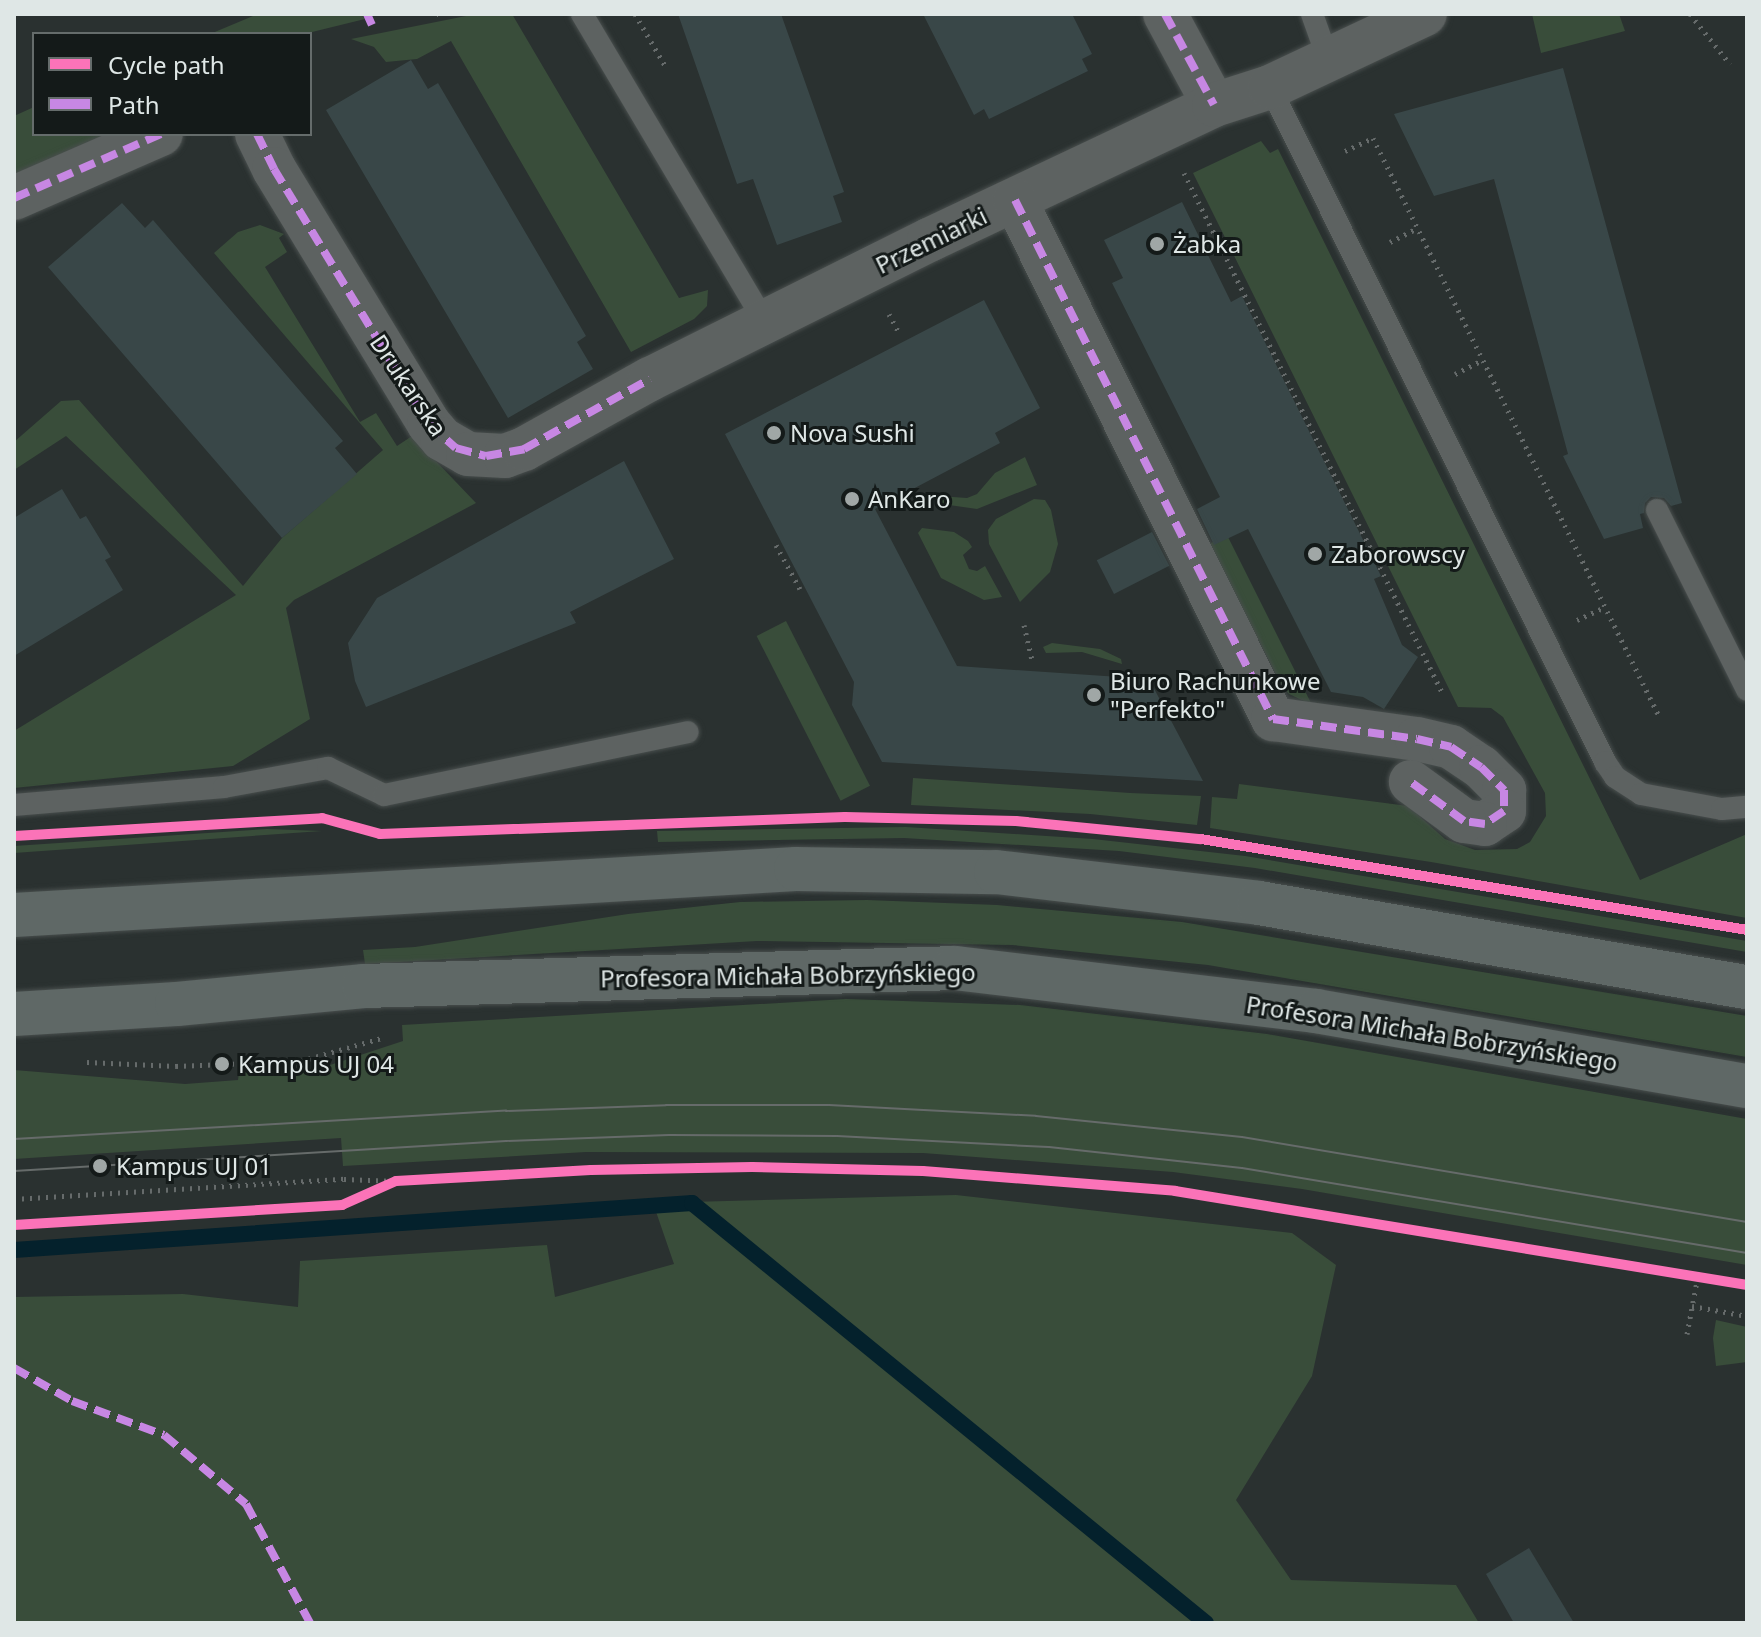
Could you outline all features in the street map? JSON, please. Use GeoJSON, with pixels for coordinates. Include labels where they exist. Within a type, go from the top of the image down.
{"type":"FeatureCollection","features":[{"type":"Feature","properties":{"kind":"main road"},"geometry":{"type":"LineString","coordinates":[[14,915],[796,869],[996,872],[1259,903],[1747,987]]}},
{"type":"Feature","properties":{"kind":"main road","name":"Profesora Michała Bobrzyńskiego"},"geometry":{"type":"LineString","coordinates":[[14,1014],[177,1004],[364,986],[955,968],[1316,1011],[1747,1086]]}},
{"type":"Feature","properties":{"kind":"street"},"geometry":{"type":"LineString","coordinates":[[1165,14],[1214,105]]}},
{"type":"Feature","properties":{"kind":"street","name":"Przemiarki"},"geometry":{"type":"LineString","coordinates":[[650,379],[1214,105],[1270,87],[1425,14]]}},
{"type":"Feature","properties":{"kind":"street"},"geometry":{"type":"LineString","coordinates":[[14,198],[156,136]]}},
{"type":"Feature","properties":{"kind":"street","name":"Drukarska"},"geometry":{"type":"LineString","coordinates":[[258,136],[274,169],[429,424],[456,448],[486,456],[524,449],[650,379]]}},
{"type":"Feature","properties":{"kind":"street"},"geometry":{"type":"LineString","coordinates":[[1015,200],[1273,719],[1417,739],[1451,747],[1481,767],[1504,790],[1504,811],[1485,824],[1464,821],[1411,782]]}},
{"type":"Feature","properties":{"kind":"lane"},"geometry":{"type":"LineString","coordinates":[[582,14],[765,322]]}},
{"type":"Feature","properties":{"kind":"lane"},"geometry":{"type":"LineString","coordinates":[[1312,14],[1328,59]]}},
{"type":"Feature","properties":{"kind":"lane"},"geometry":{"type":"LineString","coordinates":[[1270,87],[1610,769],[1627,788],[1641,794],[1722,809],[1747,807]]}},
{"type":"Feature","properties":{"kind":"lane"},"geometry":{"type":"LineString","coordinates":[[1657,510],[1747,690]]}},
{"type":"Feature","properties":{"kind":"lane"},"geometry":{"type":"LineString","coordinates":[[14,805],[224,787],[328,768],[384,795],[688,732]]}},
{"type":"Feature","properties":{"kind":"path"},"geometry":{"type":"LineString","coordinates":[[635,14],[666,67]]}},
{"type":"Feature","properties":{"kind":"path"},"geometry":{"type":"LineString","coordinates":[[1690,14],[1730,64]]}},
{"type":"Feature","properties":{"kind":"path"},"geometry":{"type":"LineString","coordinates":[[1330,158],[1373,138],[1659,716]]}},
{"type":"Feature","properties":{"kind":"path"},"geometry":{"type":"LineString","coordinates":[[1182,168],[1444,696]]}},
{"type":"Feature","properties":{"kind":"path"},"geometry":{"type":"LineString","coordinates":[[889,313],[898,331]]}},
{"type":"Feature","properties":{"kind":"path"},"geometry":{"type":"LineString","coordinates":[[776,545],[800,589]]}},
{"type":"Feature","properties":{"kind":"path"},"geometry":{"type":"LineString","coordinates":[[1024,625],[1032,660]]}},
{"type":"Feature","properties":{"kind":"path"},"geometry":{"type":"LineString","coordinates":[[73,1062],[176,1066],[301,1061],[395,1035]]}},
{"type":"Feature","properties":{"kind":"path"},"geometry":{"type":"LineString","coordinates":[[14,1199],[344,1179],[396,1181]]}},
{"type":"Feature","properties":{"kind":"path"},"geometry":{"type":"LineString","coordinates":[[369,1193],[396,1181]]}},
{"type":"Feature","properties":{"kind":"path"},"geometry":{"type":"LineString","coordinates":[[1687,1334],[1698,1276]]}},
{"type":"Feature","properties":{"kind":"path"},"geometry":{"type":"LineString","coordinates":[[1692,1306],[1747,1316]]}},
{"type":"Feature","properties":{"kind":"green space"},"geometry":{"type":"Polygon","coordinates":[[[258,14],[361,14],[365,19],[312,32],[215,32],[258,14]]]}},
{"type":"Feature","properties":{"kind":"green space"},"geometry":{"type":"Polygon","coordinates":[[[476,14],[512,14],[679,298],[708,290],[707,306],[694,319],[631,352],[451,41],[417,59],[386,62],[374,47],[351,39],[476,14]]]}},
{"type":"Feature","properties":{"kind":"green space"},"geometry":{"type":"Polygon","coordinates":[[[1532,14],[1619,14],[1625,31],[1541,53],[1532,14]]]}},
{"type":"Feature","properties":{"kind":"green space"},"geometry":{"type":"Polygon","coordinates":[[[32,108],[32,136],[113,136],[14,180],[14,116],[32,108]]]}},
{"type":"Feature","properties":{"kind":"green space"},"geometry":{"type":"Polygon","coordinates":[[[1261,141],[1270,153],[1278,149],[1640,880],[1747,834],[1747,918],[1431,862],[1210,828],[1212,797],[1237,799],[1239,784],[1408,806],[1445,839],[1475,850],[1517,849],[1530,842],[1546,816],[1545,793],[1503,717],[1491,708],[1458,707],[1193,173],[1261,141]]]}},
{"type":"Feature","properties":{"kind":"green space"},"geometry":{"type":"Polygon","coordinates":[[[260,225],[284,234],[279,238],[287,252],[265,267],[360,422],[376,413],[397,446],[412,436],[476,503],[294,600],[286,608],[310,719],[233,766],[14,788],[14,731],[236,595],[66,436],[14,470],[14,442],[61,401],[79,400],[243,586],[282,538],[383,450],[214,253],[238,232],[260,225]]]}},
{"type":"Feature","properties":{"kind":"green space"},"geometry":{"type":"Polygon","coordinates":[[[1025,457],[1037,485],[977,509],[935,503],[939,496],[967,498],[977,494],[995,473],[1025,457]]]}},
{"type":"Feature","properties":{"kind":"green space"},"geometry":{"type":"Polygon","coordinates":[[[1034,499],[1045,500],[1051,510],[1058,544],[1050,572],[1020,602],[989,544],[988,530],[996,519],[1034,499]]]}},
{"type":"Feature","properties":{"kind":"green space"},"geometry":{"type":"Polygon","coordinates":[[[922,528],[954,532],[968,541],[972,547],[963,555],[969,569],[977,571],[985,566],[1002,597],[984,600],[941,578],[918,533],[922,528]]]}},
{"type":"Feature","properties":{"kind":"green space"},"geometry":{"type":"Polygon","coordinates":[[[1227,535],[1312,705],[1289,694],[1282,686],[1209,544],[1227,535]]]}},
{"type":"Feature","properties":{"kind":"green space"},"geometry":{"type":"Polygon","coordinates":[[[786,621],[870,786],[841,801],[757,636],[786,621]]]}},
{"type":"Feature","properties":{"kind":"green space"},"geometry":{"type":"Polygon","coordinates":[[[1052,643],[1100,649],[1121,659],[1122,664],[1082,652],[1046,653],[1043,647],[1052,643]]]}},
{"type":"Feature","properties":{"kind":"green space"},"geometry":{"type":"Polygon","coordinates":[[[913,778],[1201,796],[1197,825],[1090,814],[911,805],[913,778]]]}},
{"type":"Feature","properties":{"kind":"green space"},"geometry":{"type":"Polygon","coordinates":[[[906,827],[1093,839],[1245,856],[1747,941],[1747,952],[1255,868],[1119,851],[904,838],[658,842],[657,831],[906,827]]]}},
{"type":"Feature","properties":{"kind":"green space"},"geometry":{"type":"Polygon","coordinates":[[[267,829],[322,831],[14,853],[14,846],[267,829]]]}},
{"type":"Feature","properties":{"kind":"green space"},"geometry":{"type":"Polygon","coordinates":[[[867,900],[997,905],[1182,922],[1747,1016],[1747,1057],[1208,965],[1012,945],[757,941],[365,964],[363,950],[415,947],[628,914],[740,902],[867,900]]]}},
{"type":"Feature","properties":{"kind":"green space"},"geometry":{"type":"Polygon","coordinates":[[[846,999],[1020,1005],[1267,1034],[1747,1119],[1747,1265],[1302,1189],[1173,1172],[923,1153],[586,1152],[343,1166],[341,1138],[14,1159],[14,1070],[185,1084],[238,1080],[239,1073],[324,1067],[403,1041],[402,1025],[846,999]]]}},
{"type":"Feature","properties":{"kind":"green space"},"geometry":{"type":"Polygon","coordinates":[[[956,1195],[1292,1233],[1336,1265],[1312,1376],[1236,1500],[1291,1580],[1456,1585],[1479,1623],[14,1623],[14,1297],[183,1294],[298,1307],[300,1261],[547,1245],[555,1297],[674,1264],[653,1203],[956,1195]]]}},
{"type":"Feature","properties":{"kind":"green space"},"geometry":{"type":"Polygon","coordinates":[[[1716,1320],[1747,1327],[1747,1362],[1716,1366],[1713,1338],[1716,1320]]]}},
{"type":"Feature","properties":{"kind":"building"},"geometry":{"type":"Polygon","coordinates":[[[678,14],[781,14],[844,192],[833,196],[842,222],[777,245],[753,179],[737,184],[678,14]]]}},
{"type":"Feature","properties":{"kind":"building"},"geometry":{"type":"Polygon","coordinates":[[[923,14],[1072,14],[1092,54],[1082,59],[1088,71],[989,119],[984,109],[974,115],[923,14]]]}},
{"type":"Feature","properties":{"kind":"building"},"geometry":{"type":"Polygon","coordinates":[[[411,60],[428,89],[438,83],[586,336],[577,342],[593,369],[508,418],[326,110],[411,60]]]}},
{"type":"Feature","properties":{"kind":"building"},"geometry":{"type":"Polygon","coordinates":[[[1563,68],[1682,503],[1671,506],[1664,498],[1651,497],[1645,503],[1644,513],[1640,514],[1643,528],[1604,539],[1563,456],[1568,454],[1494,179],[1434,196],[1394,114],[1563,68]]]}},
{"type":"Feature","properties":{"kind":"building"},"geometry":{"type":"Polygon","coordinates":[[[1182,202],[1231,302],[1242,296],[1381,576],[1374,579],[1402,645],[1418,657],[1384,709],[1363,697],[1331,692],[1248,529],[1214,545],[1197,509],[1220,497],[1112,283],[1123,278],[1104,240],[1182,202]]]}},
{"type":"Feature","properties":{"kind":"building"},"geometry":{"type":"Polygon","coordinates":[[[122,203],[145,228],[153,220],[343,441],[335,448],[357,474],[282,538],[48,267],[122,203]]]}},
{"type":"Feature","properties":{"kind":"building"},"geometry":{"type":"Polygon","coordinates":[[[984,300],[1040,408],[995,433],[1000,443],[875,509],[957,666],[1149,679],[1203,781],[882,762],[852,705],[854,682],[725,434],[984,300]]]}},
{"type":"Feature","properties":{"kind":"building"},"geometry":{"type":"Polygon","coordinates":[[[624,461],[674,559],[570,612],[576,623],[366,707],[355,681],[348,643],[377,598],[624,461]]]}},
{"type":"Feature","properties":{"kind":"building"},"geometry":{"type":"Polygon","coordinates":[[[62,489],[80,519],[86,516],[111,557],[105,560],[123,590],[14,656],[14,518],[62,489]]]}},
{"type":"Feature","properties":{"kind":"building"},"geometry":{"type":"Polygon","coordinates":[[[1152,532],[1169,566],[1114,594],[1097,560],[1152,532]]]}},
{"type":"Feature","properties":{"kind":"building"},"geometry":{"type":"Polygon","coordinates":[[[1529,1548],[1574,1623],[1514,1623],[1486,1574],[1529,1548]]]}},
{"type":"Feature","properties":{"kind":"waterway"},"geometry":{"type":"LineString","coordinates":[[14,1250],[692,1203],[1206,1623]]}},
{"type":"Feature","properties":{"kind":"tram line"},"geometry":{"type":"LineString","coordinates":[[14,1139],[506,1111],[666,1105],[829,1105],[1036,1116],[1242,1137],[1747,1222]]}},
{"type":"Feature","properties":{"kind":"tram line"},"geometry":{"type":"LineString","coordinates":[[14,1171],[506,1141],[669,1135],[837,1136],[1049,1147],[1242,1168],[1747,1253]]}},
{"type":"Feature","properties":{"kind":"marked path"},"geometry":{"type":"LineString","coordinates":[[367,14],[372,25]]}},
{"type":"Feature","properties":{"kind":"marked path"},"geometry":{"type":"LineString","coordinates":[[1165,14],[1214,105]]}},
{"type":"Feature","properties":{"kind":"marked path"},"geometry":{"type":"LineString","coordinates":[[14,198],[156,136]]}},
{"type":"Feature","properties":{"kind":"marked path"},"geometry":{"type":"LineString","coordinates":[[258,136],[274,169],[429,424],[456,448],[486,456],[524,449],[650,379]]}},
{"type":"Feature","properties":{"kind":"marked path"},"geometry":{"type":"LineString","coordinates":[[1015,200],[1273,719],[1417,739],[1451,747],[1481,767],[1504,790],[1504,811],[1485,824],[1464,821],[1411,782]]}},
{"type":"Feature","properties":{"kind":"marked path"},"geometry":{"type":"LineString","coordinates":[[14,1368],[72,1401],[164,1435],[246,1504],[310,1623]]}},
{"type":"Feature","properties":{"kind":"cycle path"},"geometry":{"type":"LineString","coordinates":[[14,836],[322,818],[380,834],[845,817],[1016,821],[1201,839],[1747,930]]}},
{"type":"Feature","properties":{"kind":"cycle path"},"geometry":{"type":"LineString","coordinates":[[14,1225],[342,1205],[396,1181],[591,1170],[752,1167],[923,1171],[1175,1191],[1747,1285]]}},
{"type":"Feature","properties":{"kind":"place","name":"Żabka"},"geometry":{"type":"Point","coordinates":[1157,244]}},
{"type":"Feature","properties":{"kind":"place","name":"Nova Sushi"},"geometry":{"type":"Point","coordinates":[774,433]}},
{"type":"Feature","properties":{"kind":"place","name":"AnKaro"},"geometry":{"type":"Point","coordinates":[852,499]}},
{"type":"Feature","properties":{"kind":"place","name":"Zaborowscy"},"geometry":{"type":"Point","coordinates":[1315,554]}},
{"type":"Feature","properties":{"kind":"place","name":"Biuro Rachunkowe \"Perfekto\""},"geometry":{"type":"Point","coordinates":[1094,695]}},
{"type":"Feature","properties":{"kind":"place","name":"Kampus UJ 04"},"geometry":{"type":"Point","coordinates":[222,1064]}},
{"type":"Feature","properties":{"kind":"place","name":"Kampus UJ 01"},"geometry":{"type":"Point","coordinates":[100,1166]}}]}
